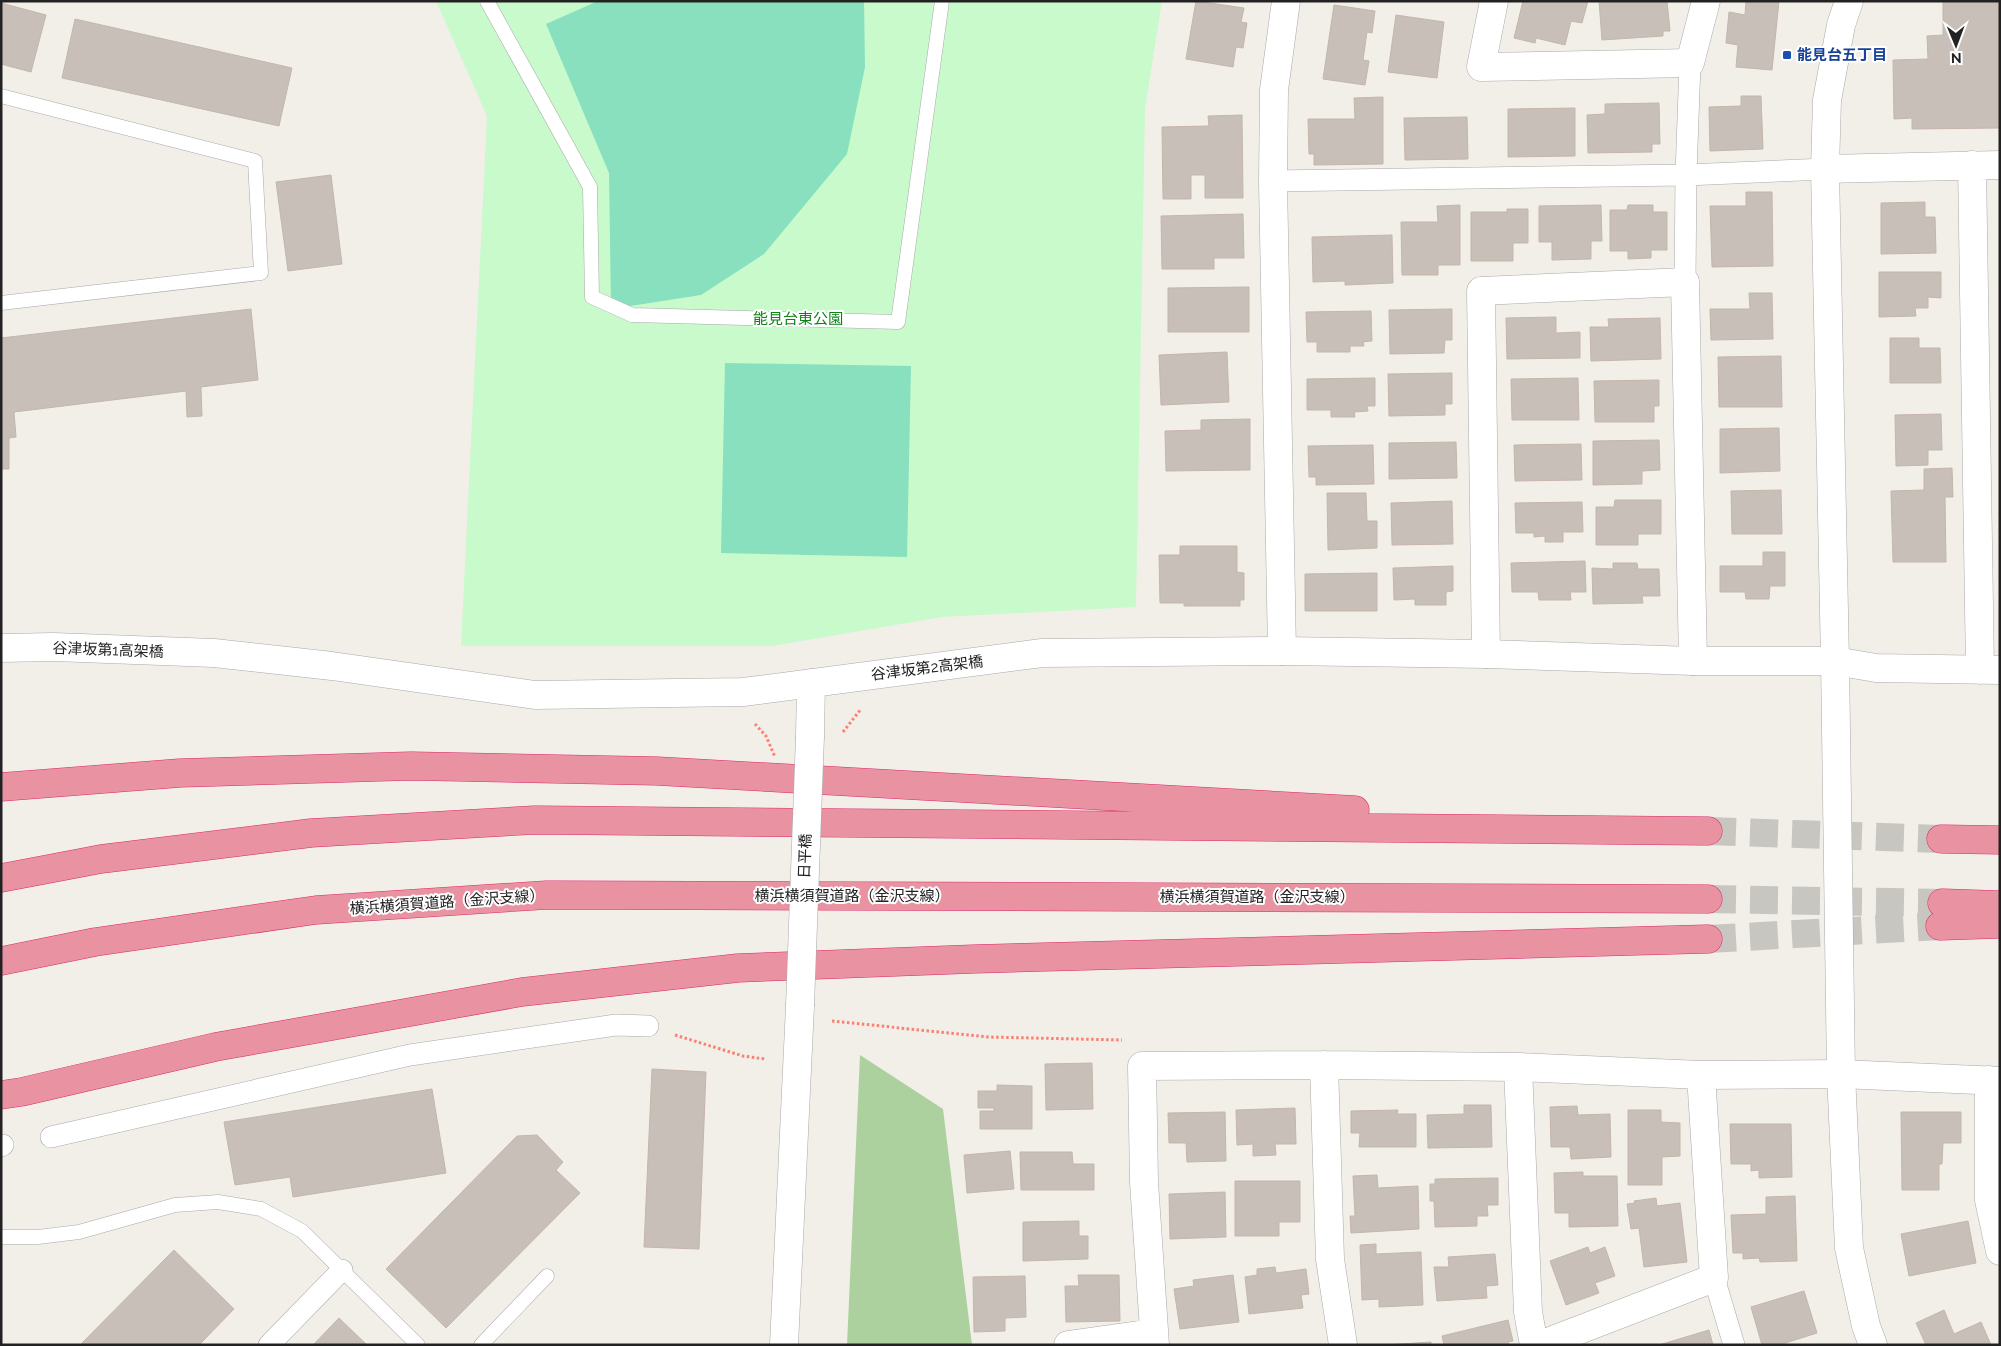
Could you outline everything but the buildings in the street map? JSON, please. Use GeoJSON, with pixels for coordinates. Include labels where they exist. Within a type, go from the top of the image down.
{"type":"FeatureCollection","features":[{"type":"Feature","properties":{"kind":"highway"},"geometry":{"type":"LineString","coordinates":[[1,787],[180,773],[410,766],[657,772],[1256,804],[1656,830]]}},
{"type":"Feature","properties":{"kind":"highway"},"geometry":{"type":"LineString","coordinates":[[1,878],[101,860],[311,833],[535,820],[1708,831]]}},
{"type":"Feature","properties":{"kind":"highway"},"geometry":{"type":"LineString","coordinates":[[1941,839],[2000,840]]}},
{"type":"Feature","properties":{"kind":"highway","name":"横浜横須賀道路（金沢支線）"},"geometry":{"type":"LineString","coordinates":[[1,960],[95,942],[316,910],[547,895],[1708,899]]}},
{"type":"Feature","properties":{"kind":"highway"},"geometry":{"type":"LineString","coordinates":[[2000,904],[1941,915],[2000,924]]}},
{"type":"Feature","properties":{"kind":"highway"},"geometry":{"type":"LineString","coordinates":[[1,1095],[215,1047],[522,992],[738,968],[994,958],[1708,939]]}},
{"type":"Feature","properties":{"kind":"street"},"geometry":{"type":"LineString","coordinates":[[1282,651],[1273,181],[1274,90],[1286,1]]}},
{"type":"Feature","properties":{"kind":"street"},"geometry":{"type":"LineString","coordinates":[[1494,1],[1481,67],[1690,63]]}},
{"type":"Feature","properties":{"kind":"street"},"geometry":{"type":"LineString","coordinates":[[1693,661],[1685,282],[1686,175],[1690,63],[1706,1]]}},
{"type":"Feature","properties":{"kind":"street"},"geometry":{"type":"LineString","coordinates":[[1849,1],[1841,25],[1827,100],[1824,168],[1835,661],[1841,1074],[1849,1248],[1866,1326],[1874,1345]]}},
{"type":"Feature","properties":{"kind":"street"},"geometry":{"type":"LineString","coordinates":[[1972,165],[1990,670]]}},
{"type":"Feature","properties":{"kind":"street"},"geometry":{"type":"LineString","coordinates":[[1273,181],[1686,175],[1824,168],[2000,165]]}},
{"type":"Feature","properties":{"kind":"street"},"geometry":{"type":"LineString","coordinates":[[1486,654],[1481,291],[1685,282]]}},
{"type":"Feature","properties":{"kind":"street","name":"谷津坂第1高架橋"},"geometry":{"type":"LineString","coordinates":[[1,648],[54,647],[214,653],[332,666],[535,695],[743,692]]}},
{"type":"Feature","properties":{"kind":"street","name":"谷津坂第2高架橋"},"geometry":{"type":"LineString","coordinates":[[743,692],[1042,653],[1282,651],[1486,654],[1693,661],[1835,661],[1876,668],[1990,670]]}},
{"type":"Feature","properties":{"kind":"street","name":"日平橋"},"geometry":{"type":"LineString","coordinates":[[784,1345],[800,1006],[812,683]]}},
{"type":"Feature","properties":{"kind":"street"},"geometry":{"type":"LineString","coordinates":[[51,1137],[410,1055],[616,1026],[648,1026]]}},
{"type":"Feature","properties":{"kind":"street"},"geometry":{"type":"LineString","coordinates":[[1324,1065],[1330,1259],[1342,1345]]}},
{"type":"Feature","properties":{"kind":"street"},"geometry":{"type":"LineString","coordinates":[[1068,1345],[1154,1339],[1144,1182],[1142,1066],[1518,1067],[1701,1075],[1841,1074],[1994,1080],[1989,1200],[2000,1251]]}},
{"type":"Feature","properties":{"kind":"street"},"geometry":{"type":"LineString","coordinates":[[1518,1067],[1528,1312],[1534,1345]]}},
{"type":"Feature","properties":{"kind":"street"},"geometry":{"type":"LineString","coordinates":[[1701,1075],[1714,1278],[1734,1345]]}},
{"type":"Feature","properties":{"kind":"street"},"geometry":{"type":"LineString","coordinates":[[269,1345],[342,1270]]}},
{"type":"Feature","properties":{"kind":"street"},"geometry":{"type":"LineString","coordinates":[[1540,1345],[1714,1278]]}},
{"type":"Feature","properties":{"kind":"lane"},"geometry":{"type":"LineString","coordinates":[[486,1],[590,186],[592,297],[632,314],[898,322],[942,1]]}},
{"type":"Feature","properties":{"kind":"lane"},"geometry":{"type":"LineString","coordinates":[[1,96],[255,161],[262,273],[1,303]]}},
{"type":"Feature","properties":{"kind":"lane"},"geometry":{"type":"LineString","coordinates":[[1,1237],[38,1237],[79,1232],[175,1205],[218,1202],[261,1209],[302,1232],[418,1345]]}},
{"type":"Feature","properties":{"kind":"lane"},"geometry":{"type":"LineString","coordinates":[[481,1345],[547,1276]]}},
{"type":"Feature","properties":{"kind":"path"},"geometry":{"type":"LineString","coordinates":[[843,732],[861,709]]}},
{"type":"Feature","properties":{"kind":"path"},"geometry":{"type":"LineString","coordinates":[[842,1022],[988,1037],[1127,1040],[1142,1066]]}},
{"type":"Feature","properties":{"kind":"path"},"geometry":{"type":"LineString","coordinates":[[648,1026],[743,1056],[767,1059]]}},
{"type":"Feature","properties":{"kind":"green space","name":"能見台東公園"},"geometry":{"type":"Polygon","coordinates":[[[436,1],[1162,1],[1145,109],[1136,607],[942,617],[772,646],[461,646],[487,116],[436,1]]]}},
{"type":"Feature","properties":{"kind":"green space"},"geometry":{"type":"Polygon","coordinates":[[[598,1],[864,1],[865,67],[847,154],[764,254],[701,295],[611,309],[609,173],[546,24],[598,1]]]}},
{"type":"Feature","properties":{"kind":"green space"},"geometry":{"type":"Polygon","coordinates":[[[725,363],[911,366],[907,557],[721,553],[725,363]]]}},
{"type":"Feature","properties":{"kind":"green space"},"geometry":{"type":"Polygon","coordinates":[[[860,1055],[943,1109],[972,1345],[847,1345],[860,1055]]]}},
{"type":"Feature","properties":{"kind":"tunnel"},"geometry":{"type":"LineString","coordinates":[[1708,831],[1941,839]]}},
{"type":"Feature","properties":{"kind":"tunnel"},"geometry":{"type":"LineString","coordinates":[[1708,899],[1942,903]]}},
{"type":"Feature","properties":{"kind":"tunnel"},"geometry":{"type":"LineString","coordinates":[[1708,939],[1940,926]]}},
{"type":"Feature","properties":{"kind":"place","name":"能見台五丁目"},"geometry":{"type":"Point","coordinates":[1787,55]}}]}
